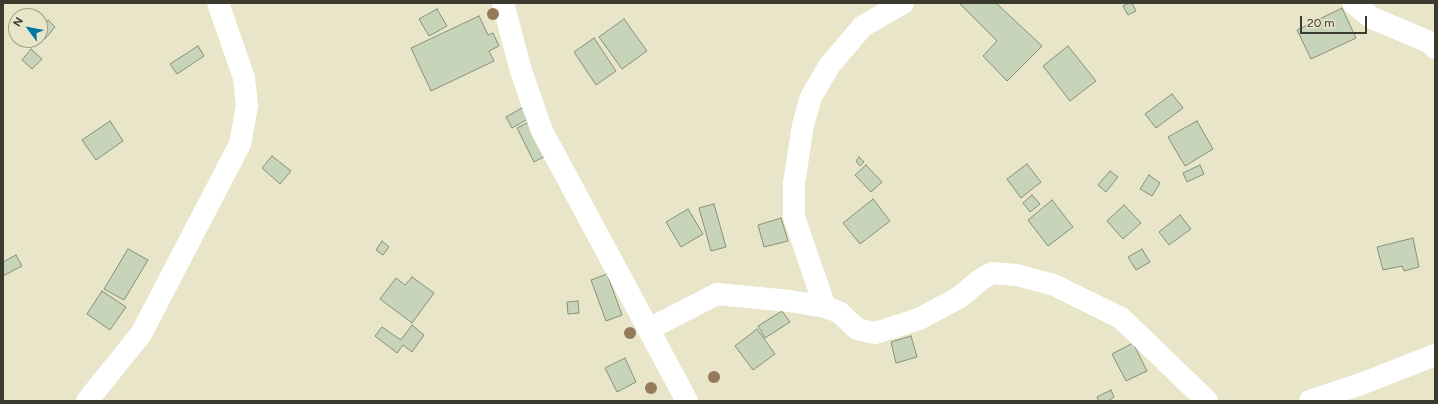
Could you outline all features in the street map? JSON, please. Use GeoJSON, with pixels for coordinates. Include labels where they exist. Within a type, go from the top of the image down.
{"type":"FeatureCollection","features":[{"type":"Feature","properties":{"kind":"street"},"geometry":{"type":"LineString","coordinates":[[87,401],[141,334],[240,144],[247,106],[244,78],[218,3]]}},
{"type":"Feature","properties":{"kind":"street"},"geometry":{"type":"LineString","coordinates":[[504,3],[521,71],[542,132],[687,401]]}},
{"type":"Feature","properties":{"kind":"street"},"geometry":{"type":"LineString","coordinates":[[825,307],[794,217],[794,183],[803,125],[811,97],[829,66],[863,26],[903,3]]}},
{"type":"Feature","properties":{"kind":"street"},"geometry":{"type":"LineString","coordinates":[[1354,3],[1372,18],[1429,42],[1435,48]]}},
{"type":"Feature","properties":{"kind":"street"},"geometry":{"type":"LineString","coordinates":[[649,329],[717,294],[790,301],[825,307],[839,312],[857,329],[875,333],[919,319],[960,297],[980,280],[992,273],[1017,275],[1054,285],[1121,318],[1207,401]]}},
{"type":"Feature","properties":{"kind":"street"},"geometry":{"type":"LineString","coordinates":[[1310,401],[1361,384],[1435,355]]}},
{"type":"Feature","properties":{"kind":"building"},"geometry":{"type":"Polygon","coordinates":[[[959,3],[996,3],[1042,46],[1007,81],[983,56],[997,41],[959,3]]]}},
{"type":"Feature","properties":{"kind":"building"},"geometry":{"type":"Polygon","coordinates":[[[1132,3],[1136,11],[1128,15],[1123,6],[1132,3]]]}},
{"type":"Feature","properties":{"kind":"building"},"geometry":{"type":"Polygon","coordinates":[[[1342,8],[1356,38],[1311,59],[1297,30],[1342,8]]]}},
{"type":"Feature","properties":{"kind":"building"},"geometry":{"type":"Polygon","coordinates":[[[437,9],[447,26],[429,36],[419,19],[437,9]]]}},
{"type":"Feature","properties":{"kind":"building"},"geometry":{"type":"Polygon","coordinates":[[[479,16],[488,35],[493,33],[499,46],[489,51],[494,61],[431,91],[411,48],[479,16]]]}},
{"type":"Feature","properties":{"kind":"building"},"geometry":{"type":"Polygon","coordinates":[[[624,19],[647,51],[622,69],[599,37],[624,19]]]}},
{"type":"Feature","properties":{"kind":"building"},"geometry":{"type":"Polygon","coordinates":[[[48,20],[55,27],[48,35],[48,20]]]}},
{"type":"Feature","properties":{"kind":"building"},"geometry":{"type":"Polygon","coordinates":[[[594,38],[616,71],[596,85],[574,52],[594,38]]]}},
{"type":"Feature","properties":{"kind":"building"},"geometry":{"type":"Polygon","coordinates":[[[198,46],[204,56],[177,74],[170,64],[198,46]]]}},
{"type":"Feature","properties":{"kind":"building"},"geometry":{"type":"Polygon","coordinates":[[[1068,46],[1096,81],[1070,101],[1043,66],[1068,46]]]}},
{"type":"Feature","properties":{"kind":"building"},"geometry":{"type":"Polygon","coordinates":[[[31,49],[42,59],[32,69],[22,60],[31,49]]]}},
{"type":"Feature","properties":{"kind":"building"},"geometry":{"type":"Polygon","coordinates":[[[1172,94],[1183,108],[1156,128],[1145,114],[1172,94]]]}},
{"type":"Feature","properties":{"kind":"building"},"geometry":{"type":"Polygon","coordinates":[[[536,100],[542,111],[512,128],[506,117],[536,100]]]}},
{"type":"Feature","properties":{"kind":"building"},"geometry":{"type":"Polygon","coordinates":[[[545,114],[562,147],[534,162],[517,128],[545,114]]]}},
{"type":"Feature","properties":{"kind":"building"},"geometry":{"type":"Polygon","coordinates":[[[110,121],[123,141],[96,160],[82,140],[110,121]]]}},
{"type":"Feature","properties":{"kind":"building"},"geometry":{"type":"Polygon","coordinates":[[[1197,121],[1213,149],[1185,166],[1168,137],[1197,121]]]}},
{"type":"Feature","properties":{"kind":"building"},"geometry":{"type":"Polygon","coordinates":[[[272,156],[291,171],[280,184],[262,168],[272,156]]]}},
{"type":"Feature","properties":{"kind":"building"},"geometry":{"type":"Polygon","coordinates":[[[859,157],[864,162],[860,166],[856,161],[859,157]]]}},
{"type":"Feature","properties":{"kind":"building"},"geometry":{"type":"Polygon","coordinates":[[[1027,164],[1041,182],[1021,198],[1007,179],[1027,164]]]}},
{"type":"Feature","properties":{"kind":"building"},"geometry":{"type":"Polygon","coordinates":[[[866,165],[882,182],[871,192],[855,175],[866,165]]]}},
{"type":"Feature","properties":{"kind":"building"},"geometry":{"type":"Polygon","coordinates":[[[1200,165],[1204,174],[1187,182],[1183,173],[1200,165]]]}},
{"type":"Feature","properties":{"kind":"building"},"geometry":{"type":"Polygon","coordinates":[[[1110,171],[1118,177],[1106,192],[1098,185],[1110,171]]]}},
{"type":"Feature","properties":{"kind":"building"},"geometry":{"type":"Polygon","coordinates":[[[1149,175],[1160,183],[1152,196],[1140,189],[1149,175]]]}},
{"type":"Feature","properties":{"kind":"building"},"geometry":{"type":"Polygon","coordinates":[[[1032,195],[1040,204],[1030,212],[1023,203],[1032,195]]]}},
{"type":"Feature","properties":{"kind":"building"},"geometry":{"type":"Polygon","coordinates":[[[873,199],[890,221],[860,244],[843,223],[873,199]]]}},
{"type":"Feature","properties":{"kind":"building"},"geometry":{"type":"Polygon","coordinates":[[[1052,200],[1073,227],[1048,246],[1028,220],[1052,200]]]}},
{"type":"Feature","properties":{"kind":"building"},"geometry":{"type":"Polygon","coordinates":[[[714,204],[726,247],[711,251],[699,208],[714,204]]]}},
{"type":"Feature","properties":{"kind":"building"},"geometry":{"type":"Polygon","coordinates":[[[1124,205],[1141,223],[1123,239],[1107,221],[1124,205]]]}},
{"type":"Feature","properties":{"kind":"building"},"geometry":{"type":"Polygon","coordinates":[[[688,209],[703,234],[681,247],[666,222],[688,209]]]}},
{"type":"Feature","properties":{"kind":"building"},"geometry":{"type":"Polygon","coordinates":[[[1180,215],[1191,229],[1169,245],[1159,232],[1180,215]]]}},
{"type":"Feature","properties":{"kind":"building"},"geometry":{"type":"Polygon","coordinates":[[[781,218],[788,241],[764,247],[758,225],[781,218]]]}},
{"type":"Feature","properties":{"kind":"building"},"geometry":{"type":"Polygon","coordinates":[[[1413,238],[1419,267],[1404,271],[1402,266],[1383,270],[1377,247],[1413,238]]]}},
{"type":"Feature","properties":{"kind":"building"},"geometry":{"type":"Polygon","coordinates":[[[382,241],[389,247],[383,255],[376,250],[382,241]]]}},
{"type":"Feature","properties":{"kind":"building"},"geometry":{"type":"Polygon","coordinates":[[[128,249],[148,260],[124,300],[104,289],[128,249]]]}},
{"type":"Feature","properties":{"kind":"building"},"geometry":{"type":"Polygon","coordinates":[[[1142,249],[1150,262],[1136,270],[1128,257],[1142,249]]]}},
{"type":"Feature","properties":{"kind":"building"},"geometry":{"type":"Polygon","coordinates":[[[16,255],[22,266],[3,276],[3,262],[16,255]]]}},
{"type":"Feature","properties":{"kind":"building"},"geometry":{"type":"Polygon","coordinates":[[[607,274],[622,315],[606,321],[591,280],[607,274]]]}},
{"type":"Feature","properties":{"kind":"building"},"geometry":{"type":"Polygon","coordinates":[[[412,277],[434,293],[412,323],[380,299],[396,278],[405,285],[412,277]]]}},
{"type":"Feature","properties":{"kind":"building"},"geometry":{"type":"Polygon","coordinates":[[[102,291],[126,307],[110,330],[87,314],[102,291]]]}},
{"type":"Feature","properties":{"kind":"building"},"geometry":{"type":"Polygon","coordinates":[[[578,301],[579,313],[568,314],[567,302],[578,301]]]}},
{"type":"Feature","properties":{"kind":"building"},"geometry":{"type":"Polygon","coordinates":[[[782,311],[790,322],[765,338],[758,326],[782,311]]]}},
{"type":"Feature","properties":{"kind":"building"},"geometry":{"type":"Polygon","coordinates":[[[412,325],[424,335],[412,352],[403,345],[397,353],[375,336],[382,327],[401,340],[412,325]]]}},
{"type":"Feature","properties":{"kind":"building"},"geometry":{"type":"Polygon","coordinates":[[[757,329],[775,354],[753,370],[735,346],[757,329]]]}},
{"type":"Feature","properties":{"kind":"building"},"geometry":{"type":"Polygon","coordinates":[[[911,336],[917,357],[896,363],[891,342],[911,336]]]}},
{"type":"Feature","properties":{"kind":"building"},"geometry":{"type":"Polygon","coordinates":[[[1133,343],[1147,371],[1126,381],[1112,354],[1133,343]]]}},
{"type":"Feature","properties":{"kind":"building"},"geometry":{"type":"Polygon","coordinates":[[[625,358],[636,382],[617,392],[605,368],[625,358]]]}},
{"type":"Feature","properties":{"kind":"building"},"geometry":{"type":"Polygon","coordinates":[[[1111,390],[1114,397],[1108,401],[1099,401],[1097,397],[1111,390]]]}}]}
